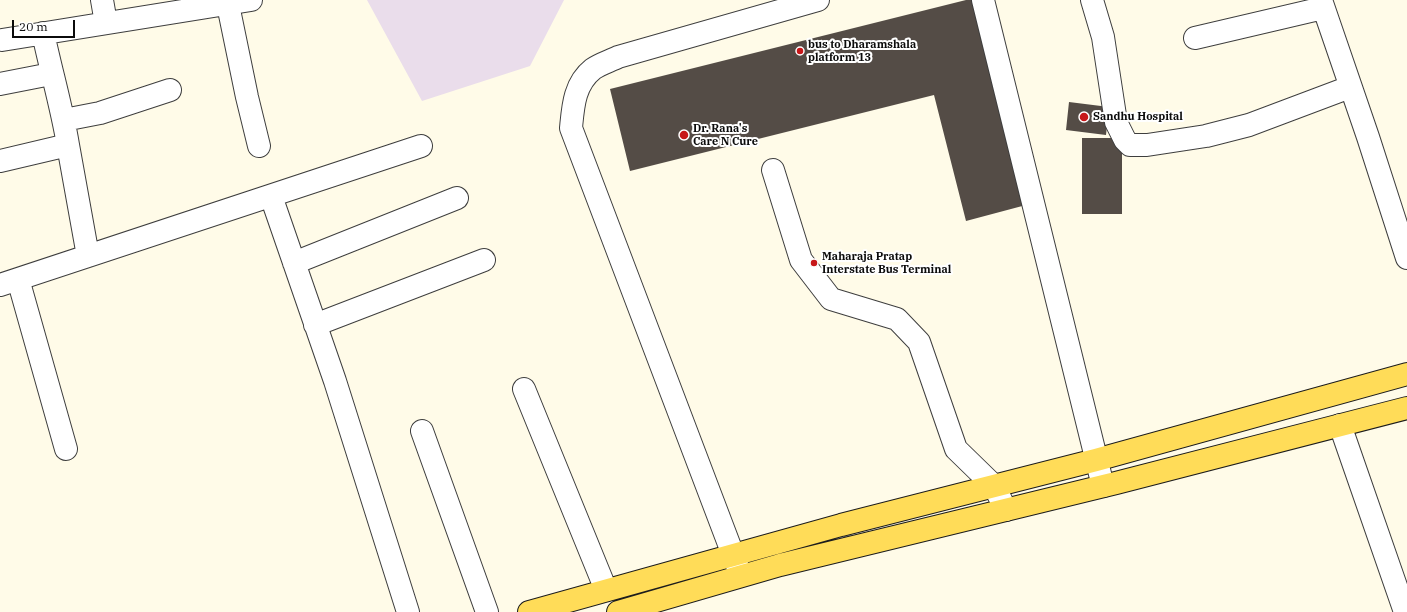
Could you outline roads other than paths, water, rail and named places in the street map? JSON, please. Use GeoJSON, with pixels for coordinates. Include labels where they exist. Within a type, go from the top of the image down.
{"type":"FeatureCollection","features":[{"type":"Feature","properties":{"kind":"main road"},"geometry":{"type":"LineString","coordinates":[[529,612],[841,525],[1096,460],[1407,374]]}},
{"type":"Feature","properties":{"kind":"main road"},"geometry":{"type":"LineString","coordinates":[[618,612],[780,565],[1103,486],[1407,408]]}},
{"type":"Feature","properties":{"kind":"street"},"geometry":{"type":"LineString","coordinates":[[102,0],[106,23]]}},
{"type":"Feature","properties":{"kind":"street"},"geometry":{"type":"LineString","coordinates":[[2,40],[227,2],[251,0]]}},
{"type":"Feature","properties":{"kind":"street"},"geometry":{"type":"LineString","coordinates":[[741,577],[572,128],[574,98],[582,81],[593,69],[618,57],[818,0]]}},
{"type":"Feature","properties":{"kind":"street"},"geometry":{"type":"LineString","coordinates":[[983,0],[1103,486]]}},
{"type":"Feature","properties":{"kind":"street"},"geometry":{"type":"LineString","coordinates":[[1092,0],[1103,37],[1116,122],[1125,140],[1130,145],[1147,145],[1206,136],[1241,127],[1283,113],[1350,87]]}},
{"type":"Feature","properties":{"kind":"street"},"geometry":{"type":"LineString","coordinates":[[227,2],[246,97],[259,146]]}},
{"type":"Feature","properties":{"kind":"street"},"geometry":{"type":"LineString","coordinates":[[1195,38],[1322,4],[1368,137],[1407,258]]}},
{"type":"Feature","properties":{"kind":"street"},"geometry":{"type":"LineString","coordinates":[[43,33],[64,120],[88,256]]}},
{"type":"Feature","properties":{"kind":"street"},"geometry":{"type":"LineString","coordinates":[[0,84],[52,74]]}},
{"type":"Feature","properties":{"kind":"street"},"geometry":{"type":"LineString","coordinates":[[64,120],[100,112],[170,90]]}},
{"type":"Feature","properties":{"kind":"street"},"geometry":{"type":"LineString","coordinates":[[0,161],[68,145]]}},
{"type":"Feature","properties":{"kind":"street"},"geometry":{"type":"LineString","coordinates":[[66,449],[9,282],[421,146]]}},
{"type":"Feature","properties":{"kind":"street"},"geometry":{"type":"LineString","coordinates":[[773,170],[801,260],[831,299],[897,319],[919,342],[956,449],[994,486],[1006,510]]}},
{"type":"Feature","properties":{"kind":"street"},"geometry":{"type":"LineString","coordinates":[[271,196],[337,388],[408,612]]}},
{"type":"Feature","properties":{"kind":"street"},"geometry":{"type":"LineString","coordinates":[[294,263],[456,198]]}},
{"type":"Feature","properties":{"kind":"street"},"geometry":{"type":"LineString","coordinates":[[315,325],[484,260]]}},
{"type":"Feature","properties":{"kind":"street"},"geometry":{"type":"LineString","coordinates":[[524,389],[606,590]]}},
{"type":"Feature","properties":{"kind":"street"},"geometry":{"type":"LineString","coordinates":[[1340,425],[1405,612]]}},
{"type":"Feature","properties":{"kind":"street"},"geometry":{"type":"LineString","coordinates":[[422,431],[487,612]]}},
{"type":"Feature","properties":{"kind":"place","name":"bus to Dharamshala platform 13"},"geometry":{"type":"Point","coordinates":[800,51]}},
{"type":"Feature","properties":{"kind":"place","name":"Sandhu Hospital"},"geometry":{"type":"Point","coordinates":[1084,117]}},
{"type":"Feature","properties":{"kind":"place","name":"Dr. Rana's Care N Cure"},"geometry":{"type":"Point","coordinates":[684,135]}},
{"type":"Feature","properties":{"kind":"place","name":"Maharaja Pratap Interstate Bus Terminal"},"geometry":{"type":"Point","coordinates":[814,263]}}]}
